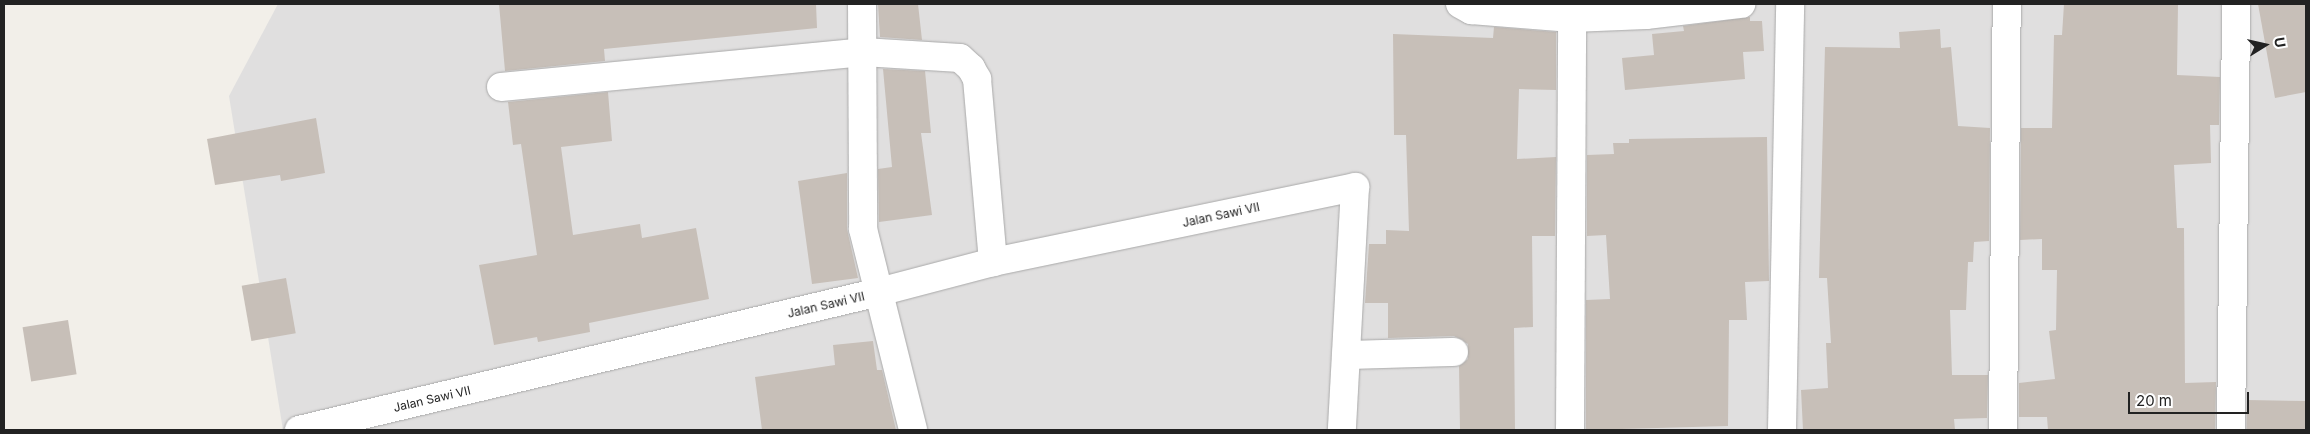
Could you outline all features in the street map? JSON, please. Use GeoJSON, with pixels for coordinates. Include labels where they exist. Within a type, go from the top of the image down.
{"type":"FeatureCollection","features":[{"type":"Feature","properties":{"kind":"street"},"geometry":{"type":"LineString","coordinates":[[862,4],[863,230],[913,430]]}},
{"type":"Feature","properties":{"kind":"street"},"geometry":{"type":"LineString","coordinates":[[1460,4],[1471,10],[1572,18],[1646,9],[1741,4]]}},
{"type":"Feature","properties":{"kind":"street"},"geometry":{"type":"LineString","coordinates":[[1782,430],[1790,4]]}},
{"type":"Feature","properties":{"kind":"street"},"geometry":{"type":"LineString","coordinates":[[2003,430],[2007,4]]}},
{"type":"Feature","properties":{"kind":"street"},"geometry":{"type":"LineString","coordinates":[[2231,430],[2236,4]]}},
{"type":"Feature","properties":{"kind":"street"},"geometry":{"type":"LineString","coordinates":[[1570,430],[1572,18]]}},
{"type":"Feature","properties":{"kind":"street"},"geometry":{"type":"LineString","coordinates":[[501,87],[863,52],[960,58],[971,68],[977,79],[993,262]]}},
{"type":"Feature","properties":{"kind":"street","name":"Jalan Sawi VII"},"geometry":{"type":"LineString","coordinates":[[299,430],[879,292],[993,262],[1355,187],[1346,355]]}},
{"type":"Feature","properties":{"kind":"street"},"geometry":{"type":"LineString","coordinates":[[1342,430],[1346,355],[1454,352]]}},
{"type":"Feature","properties":{"kind":"shaded area"},"geometry":{"type":"Polygon","coordinates":[[[278,4],[2306,4],[2306,430],[283,430],[229,96],[278,4]]]}},
{"type":"Feature","properties":{"kind":"building"},"geometry":{"type":"Polygon","coordinates":[[[499,4],[816,4],[817,28],[604,49],[605,61],[505,71],[499,4]]]}},
{"type":"Feature","properties":{"kind":"building"},"geometry":{"type":"Polygon","coordinates":[[[878,4],[918,4],[922,40],[880,37],[878,4]]]}},
{"type":"Feature","properties":{"kind":"building"},"geometry":{"type":"Polygon","coordinates":[[[2064,4],[2178,4],[2177,75],[2220,77],[2219,125],[2210,125],[2211,163],[2174,165],[2177,228],[2184,228],[2185,383],[2216,382],[2215,430],[2048,430],[2047,417],[2019,417],[2019,383],[2055,379],[2049,331],[2056,330],[2057,270],[2042,270],[2042,239],[2020,240],[2021,128],[2052,128],[2054,35],[2062,35],[2064,4]]]}},
{"type":"Feature","properties":{"kind":"building"},"geometry":{"type":"Polygon","coordinates":[[[2258,4],[2306,4],[2306,92],[2275,98],[2258,4]]]}},
{"type":"Feature","properties":{"kind":"building"},"geometry":{"type":"Polygon","coordinates":[[[1750,17],[1750,21],[1762,21],[1764,51],[1743,52],[1745,79],[1625,90],[1622,58],[1654,55],[1652,34],[1684,31],[1683,26],[1750,17]]]}},
{"type":"Feature","properties":{"kind":"building"},"geometry":{"type":"Polygon","coordinates":[[[1494,27],[1556,32],[1556,90],[1519,89],[1517,159],[1556,157],[1555,236],[1532,236],[1533,327],[1514,328],[1515,430],[1460,430],[1459,366],[1468,359],[1468,344],[1454,336],[1388,338],[1388,303],[1365,303],[1369,244],[1386,244],[1386,230],[1409,231],[1406,135],[1394,135],[1393,34],[1493,38],[1494,27]]]}},
{"type":"Feature","properties":{"kind":"building"},"geometry":{"type":"Polygon","coordinates":[[[1940,29],[1941,48],[1951,47],[1958,126],[1990,128],[1989,241],[1974,242],[1973,262],[1968,262],[1966,310],[1950,310],[1952,375],[1988,375],[1987,418],[1954,419],[1955,430],[1803,430],[1801,390],[1828,388],[1826,343],[1831,343],[1827,278],[1819,278],[1825,47],[1900,48],[1899,32],[1940,29]]]}},
{"type":"Feature","properties":{"kind":"building"},"geometry":{"type":"Polygon","coordinates":[[[883,69],[925,71],[931,133],[921,133],[932,215],[879,222],[878,169],[892,167],[883,69]]]}},
{"type":"Feature","properties":{"kind":"building"},"geometry":{"type":"Polygon","coordinates":[[[608,92],[612,141],[561,147],[573,235],[640,224],[642,238],[696,228],[709,299],[589,323],[590,332],[538,342],[537,337],[494,345],[479,265],[537,255],[521,144],[513,145],[508,102],[608,92]]]}},
{"type":"Feature","properties":{"kind":"building"},"geometry":{"type":"Polygon","coordinates":[[[316,118],[325,173],[281,181],[280,175],[215,185],[207,139],[316,118]]]}},
{"type":"Feature","properties":{"kind":"building"},"geometry":{"type":"Polygon","coordinates":[[[1767,137],[1769,281],[1745,282],[1747,320],[1729,320],[1728,426],[1586,430],[1586,300],[1610,299],[1606,235],[1587,236],[1587,155],[1614,154],[1613,143],[1629,143],[1629,139],[1767,137]]]}},
{"type":"Feature","properties":{"kind":"building"},"geometry":{"type":"Polygon","coordinates":[[[847,173],[847,229],[858,278],[812,284],[798,181],[847,173]]]}},
{"type":"Feature","properties":{"kind":"building"},"geometry":{"type":"Polygon","coordinates":[[[286,278],[296,333],[251,341],[242,286],[286,278]]]}},
{"type":"Feature","properties":{"kind":"building"},"geometry":{"type":"Polygon","coordinates":[[[68,320],[77,374],[31,382],[23,327],[68,320]]]}},
{"type":"Feature","properties":{"kind":"building"},"geometry":{"type":"Polygon","coordinates":[[[873,341],[877,370],[882,370],[896,430],[762,430],[755,377],[835,365],[833,345],[873,341]]]}},
{"type":"Feature","properties":{"kind":"building"},"geometry":{"type":"Polygon","coordinates":[[[2247,400],[2306,401],[2305,430],[2246,430],[2247,400]]]}}]}
